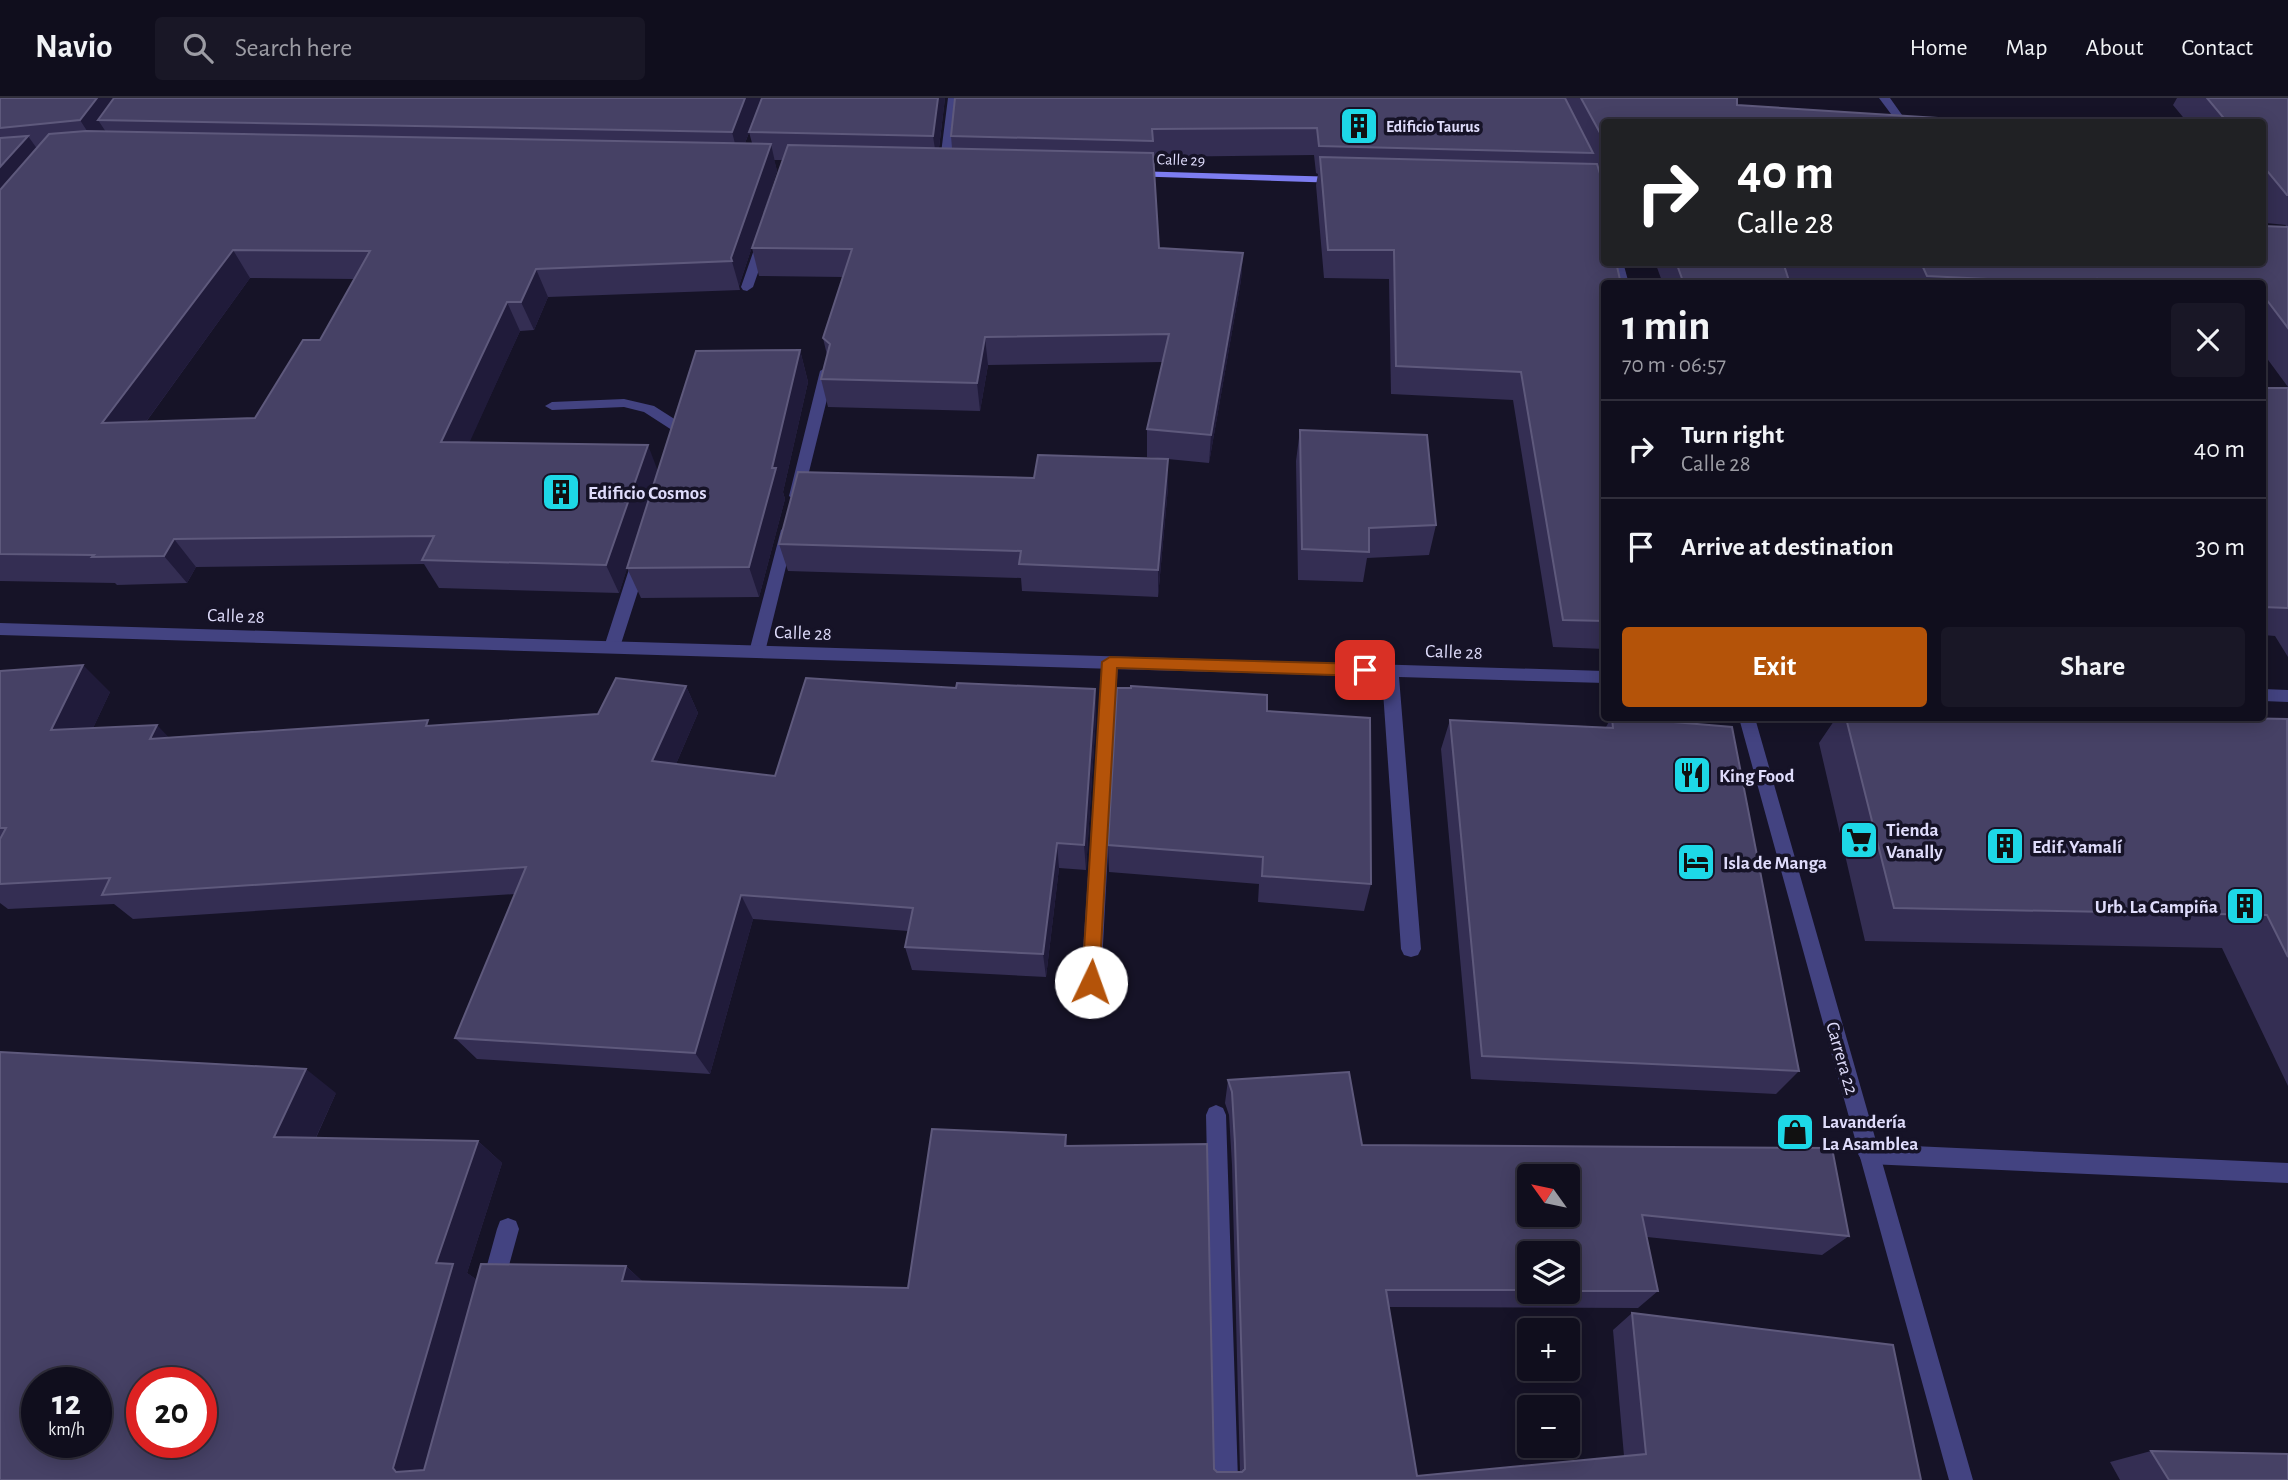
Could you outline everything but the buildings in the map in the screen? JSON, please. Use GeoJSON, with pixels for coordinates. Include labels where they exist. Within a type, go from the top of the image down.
{"type":"FeatureCollection","features":[{"type":"Feature","properties":{"kind":"main road"},"geometry":{"type":"LineString","coordinates":[[932,169],[959,169]]}},
{"type":"Feature","properties":{"kind":"main road","name":"Calle 29"},"geometry":{"type":"LineString","coordinates":[[1125,174],[1346,180]]}},
{"type":"Feature","properties":{"kind":"street"},"geometry":{"type":"LineString","coordinates":[[945,169],[953,98]]}},
{"type":"Feature","properties":{"kind":"street"},"geometry":{"type":"LineString","coordinates":[[1884,98],[1900,119]]}},
{"type":"Feature","properties":{"kind":"street"},"geometry":{"type":"LineString","coordinates":[[747,287],[769,223]]}},
{"type":"Feature","properties":{"kind":"street"},"geometry":{"type":"LineString","coordinates":[[757,652],[827,371]]}},
{"type":"Feature","properties":{"kind":"street"},"geometry":{"type":"LineString","coordinates":[[552,407],[624,403],[649,410],[682,430],[674,456]]}},
{"type":"Feature","properties":{"kind":"street"},"geometry":{"type":"LineString","coordinates":[[612,647],[645,545]]}},
{"type":"Feature","properties":{"kind":"street","name":"Calle 28"},"geometry":{"type":"LineString","coordinates":[[0,629],[1601,677]]}},
{"type":"Feature","properties":{"kind":"street"},"geometry":{"type":"LineString","coordinates":[[1091,982],[1110,662]]}},
{"type":"Feature","properties":{"kind":"street"},"geometry":{"type":"LineString","coordinates":[[1390,671],[1411,949]]}},
{"type":"Feature","properties":{"kind":"street"},"geometry":{"type":"LineString","coordinates":[[2266,695],[2288,696]]}},
{"type":"Feature","properties":{"kind":"street","name":"Carrera 22"},"geometry":{"type":"LineString","coordinates":[[1748,721],[1961,1480]]}},
{"type":"Feature","properties":{"kind":"street"},"geometry":{"type":"LineString","coordinates":[[1216,1115],[1226,1480]]}},
{"type":"Feature","properties":{"kind":"street"},"geometry":{"type":"LineString","coordinates":[[1870,1154],[2288,1173]]}},
{"type":"Feature","properties":{"kind":"street"},"geometry":{"type":"LineString","coordinates":[[487,1308],[508,1229]]}},
{"type":"Feature","properties":{"kind":"place","name":"Edificio Taurus"},"geometry":{"type":"Point","coordinates":[1359,126]}},
{"type":"Feature","properties":{"kind":"place","name":"Edificio Cosmos"},"geometry":{"type":"Point","coordinates":[561,492]}},
{"type":"Feature","properties":{"kind":"place","name":"King Food"},"geometry":{"type":"Point","coordinates":[1692,775]}},
{"type":"Feature","properties":{"kind":"place","name":"Tienda Vanally"},"geometry":{"type":"Point","coordinates":[1859,840]}},
{"type":"Feature","properties":{"kind":"place","name":"Edif. Yamalí"},"geometry":{"type":"Point","coordinates":[2005,846]}},
{"type":"Feature","properties":{"kind":"place","name":"Isla de Manga"},"geometry":{"type":"Point","coordinates":[1696,862]}},
{"type":"Feature","properties":{"kind":"place","name":"Urb. La Campiña"},"geometry":{"type":"Point","coordinates":[2245,906]}},
{"type":"Feature","properties":{"kind":"place","name":"Lavandería La Asamblea"},"geometry":{"type":"Point","coordinates":[1795,1132]}},
{"type":"Feature","properties":{"kind":"route"},"geometry":{"type":"LineString","coordinates":[[1091,982],[1110,662],[1365,670]]}}]}
